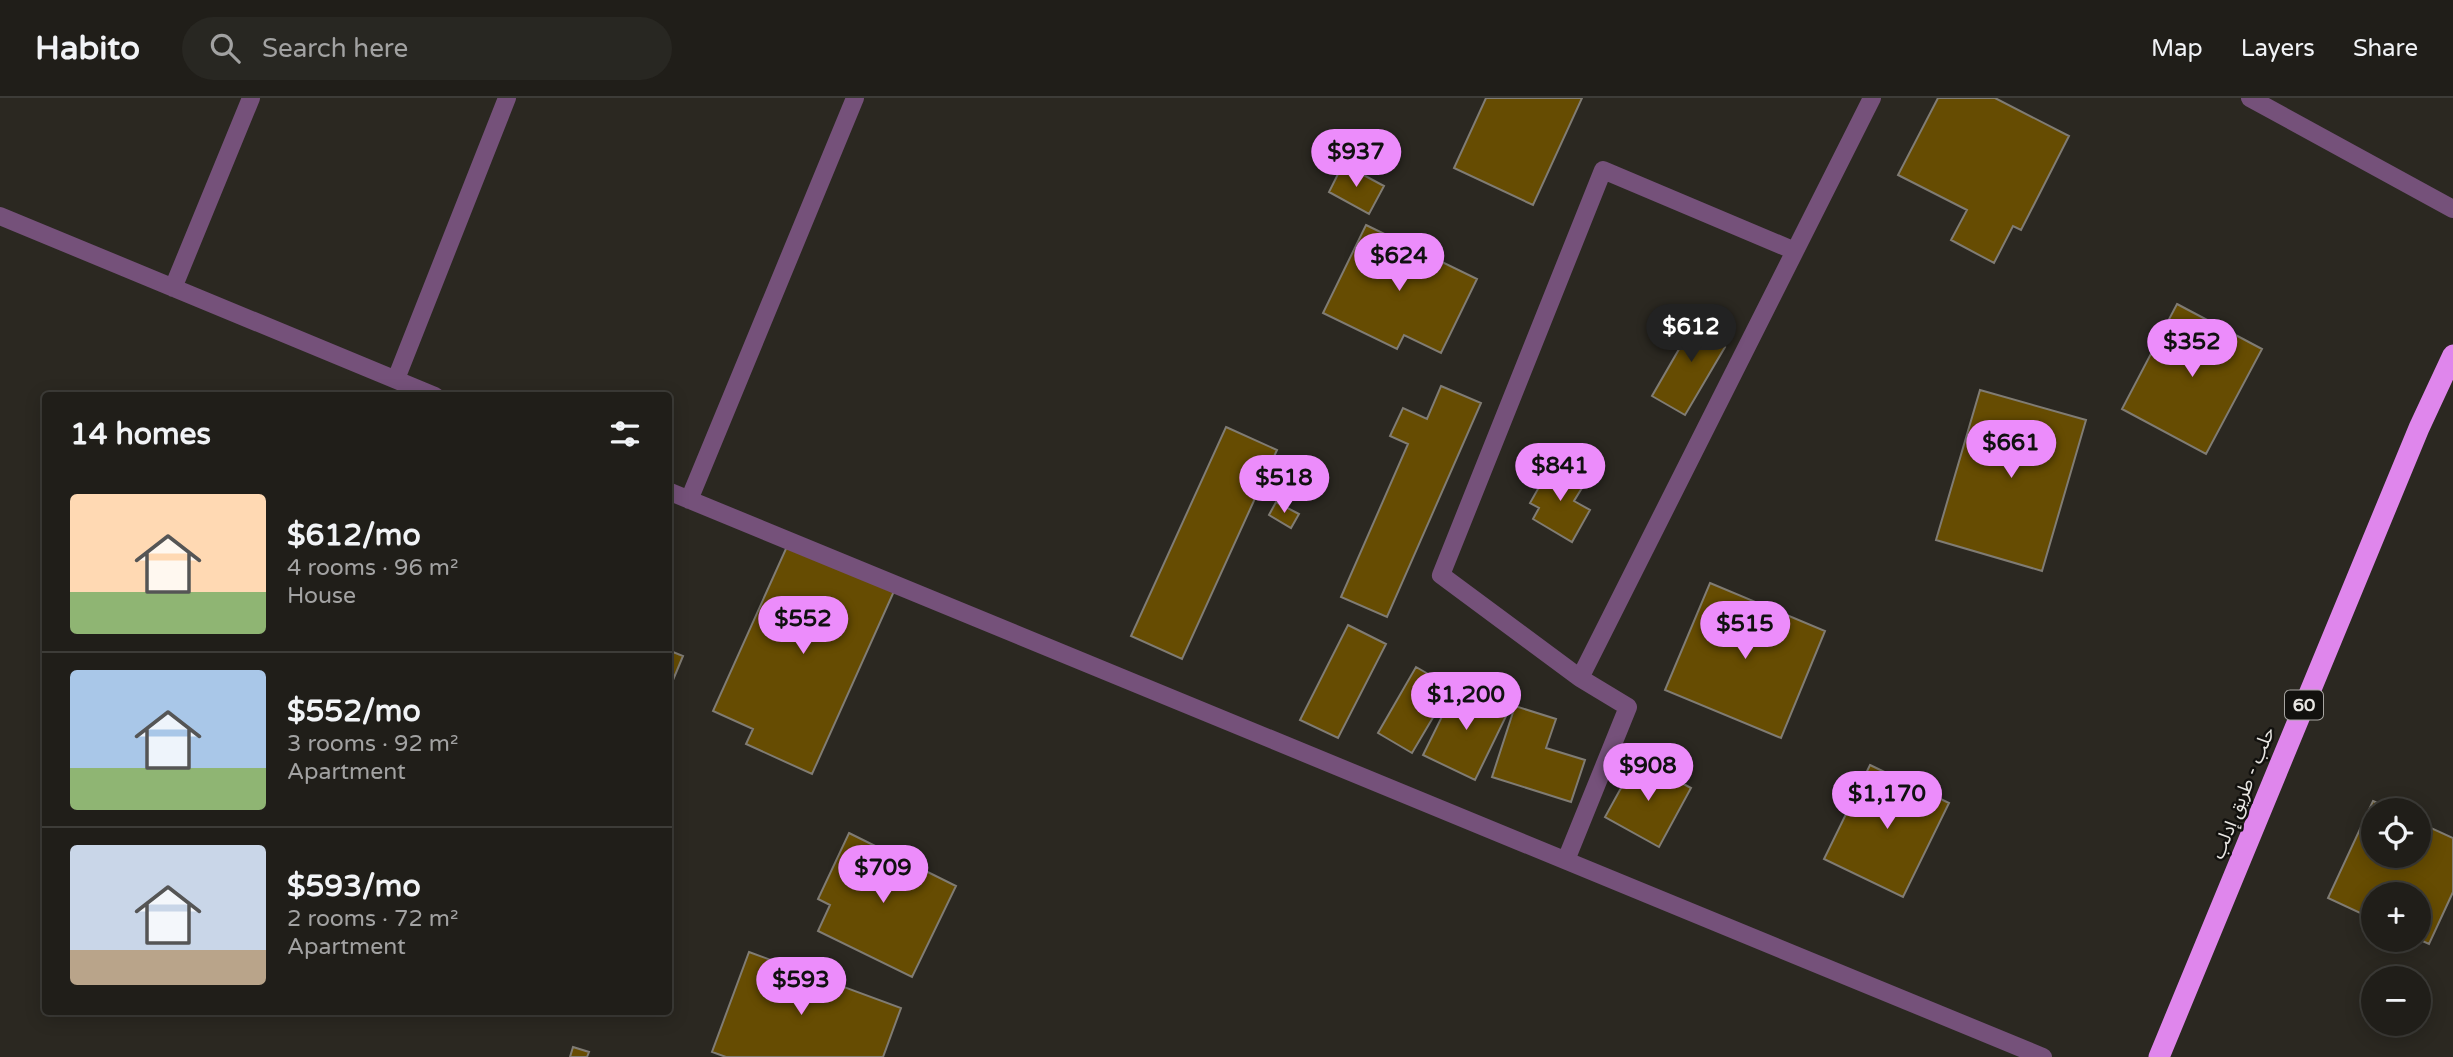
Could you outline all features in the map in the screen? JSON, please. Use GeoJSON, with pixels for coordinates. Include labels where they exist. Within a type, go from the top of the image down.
{"type":"FeatureCollection","features":[{"type":"Feature","properties":{"kind":"highway","name":"حلب - طريق إدلب"},"geometry":{"type":"LineString","coordinates":[[2159,1057],[2419,428],[2453,355]]}},
{"type":"Feature","properties":{"kind":"street"},"geometry":{"type":"LineString","coordinates":[[173,288],[251,98]]}},
{"type":"Feature","properties":{"kind":"street"},"geometry":{"type":"LineString","coordinates":[[396,380],[507,98]]}},
{"type":"Feature","properties":{"kind":"street"},"geometry":{"type":"LineString","coordinates":[[689,500],[855,98]]}},
{"type":"Feature","properties":{"kind":"street"},"geometry":{"type":"LineString","coordinates":[[1580,678],[1872,98]]}},
{"type":"Feature","properties":{"kind":"street"},"geometry":{"type":"LineString","coordinates":[[2250,98],[2453,209]]}},
{"type":"Feature","properties":{"kind":"street"},"geometry":{"type":"LineString","coordinates":[[1566,860],[1628,707],[1580,678],[1441,575],[1603,170],[1795,251]]}},
{"type":"Feature","properties":{"kind":"street"},"geometry":{"type":"LineString","coordinates":[[0,216],[425,392]]}},
{"type":"Feature","properties":{"kind":"street"},"geometry":{"type":"LineString","coordinates":[[672,493],[2043,1057]]}},
{"type":"Feature","properties":{"kind":"building"},"geometry":{"type":"Polygon","coordinates":[[[1486,98],[1582,98],[1533,205],[1454,168],[1486,98]]]}},
{"type":"Feature","properties":{"kind":"building"},"geometry":{"type":"Polygon","coordinates":[[[1938,98],[1995,98],[2069,136],[2021,230],[2013,226],[1994,263],[1951,240],[1967,210],[1898,175],[1938,98]]]}},
{"type":"Feature","properties":{"kind":"building"},"geometry":{"type":"Polygon","coordinates":[[[1343,164],[1384,186],[1369,214],[1329,192],[1343,164]]]}},
{"type":"Feature","properties":{"kind":"building"},"geometry":{"type":"Polygon","coordinates":[[[1366,225],[1477,279],[1441,353],[1404,335],[1397,349],[1323,313],[1366,225]]]}},
{"type":"Feature","properties":{"kind":"building"},"geometry":{"type":"Polygon","coordinates":[[[2177,304],[2262,349],[2206,454],[2122,409],[2177,304]]]}},
{"type":"Feature","properties":{"kind":"building"},"geometry":{"type":"Polygon","coordinates":[[[1704,306],[1723,318],[1712,339],[1725,347],[1685,415],[1652,396],[1704,306]]]}},
{"type":"Feature","properties":{"kind":"building"},"geometry":{"type":"Polygon","coordinates":[[[1441,386],[1481,403],[1387,617],[1341,597],[1408,444],[1390,436],[1403,408],[1427,419],[1441,386]]]}},
{"type":"Feature","properties":{"kind":"building"},"geometry":{"type":"Polygon","coordinates":[[[1980,390],[2086,420],[2042,571],[1936,540],[1980,390]]]}},
{"type":"Feature","properties":{"kind":"building"},"geometry":{"type":"Polygon","coordinates":[[[1226,427],[1277,450],[1182,659],[1131,636],[1226,427]]]}},
{"type":"Feature","properties":{"kind":"building"},"geometry":{"type":"Polygon","coordinates":[[[1552,464],[1585,483],[1574,501],[1590,510],[1572,542],[1533,519],[1539,508],[1530,503],[1552,464]]]}},
{"type":"Feature","properties":{"kind":"building"},"geometry":{"type":"Polygon","coordinates":[[[1276,502],[1299,514],[1291,528],[1269,515],[1276,502]]]}},
{"type":"Feature","properties":{"kind":"building"},"geometry":{"type":"Polygon","coordinates":[[[789,542],[895,589],[812,774],[746,744],[753,729],[713,711],[789,542]]]}},
{"type":"Feature","properties":{"kind":"building"},"geometry":{"type":"Polygon","coordinates":[[[1710,583],[1825,631],[1781,738],[1665,690],[1710,583]]]}},
{"type":"Feature","properties":{"kind":"building"},"geometry":{"type":"Polygon","coordinates":[[[1348,625],[1386,644],[1338,738],[1300,720],[1348,625]]]}},
{"type":"Feature","properties":{"kind":"building"},"geometry":{"type":"Polygon","coordinates":[[[672,652],[683,656],[672,682],[672,652]]]}},
{"type":"Feature","properties":{"kind":"building"},"geometry":{"type":"Polygon","coordinates":[[[1416,667],[1451,687],[1412,753],[1378,733],[1416,667]]]}},
{"type":"Feature","properties":{"kind":"building"},"geometry":{"type":"Polygon","coordinates":[[[1458,684],[1509,710],[1475,780],[1423,755],[1458,684]]]}},
{"type":"Feature","properties":{"kind":"building"},"geometry":{"type":"Polygon","coordinates":[[[1515,706],[1556,719],[1546,748],[1585,760],[1571,802],[1492,777],[1515,706]]]}},
{"type":"Feature","properties":{"kind":"building"},"geometry":{"type":"Polygon","coordinates":[[[1637,759],[1691,788],[1659,847],[1605,817],[1637,759]]]}},
{"type":"Feature","properties":{"kind":"building"},"geometry":{"type":"Polygon","coordinates":[[[1870,765],[1949,803],[1903,897],[1824,859],[1870,765]]]}},
{"type":"Feature","properties":{"kind":"building"},"geometry":{"type":"Polygon","coordinates":[[[2361,827],[2361,868],[2431,868],[2431,828],[2453,838],[2453,892],[2431,940],[2431,882],[2361,882],[2361,913],[2328,898],[2361,827]]]}},
{"type":"Feature","properties":{"kind":"building"},"geometry":{"type":"Polygon","coordinates":[[[849,833],[956,886],[912,977],[818,931],[830,905],[818,899],[849,833]]]}},
{"type":"Feature","properties":{"kind":"building"},"geometry":{"type":"Polygon","coordinates":[[[749,952],[901,1008],[883,1057],[726,1057],[712,1052],[749,952]]]}},
{"type":"Feature","properties":{"kind":"building"},"geometry":{"type":"Polygon","coordinates":[[[573,1047],[589,1052],[587,1057],[570,1057],[573,1047]]]}}]}
